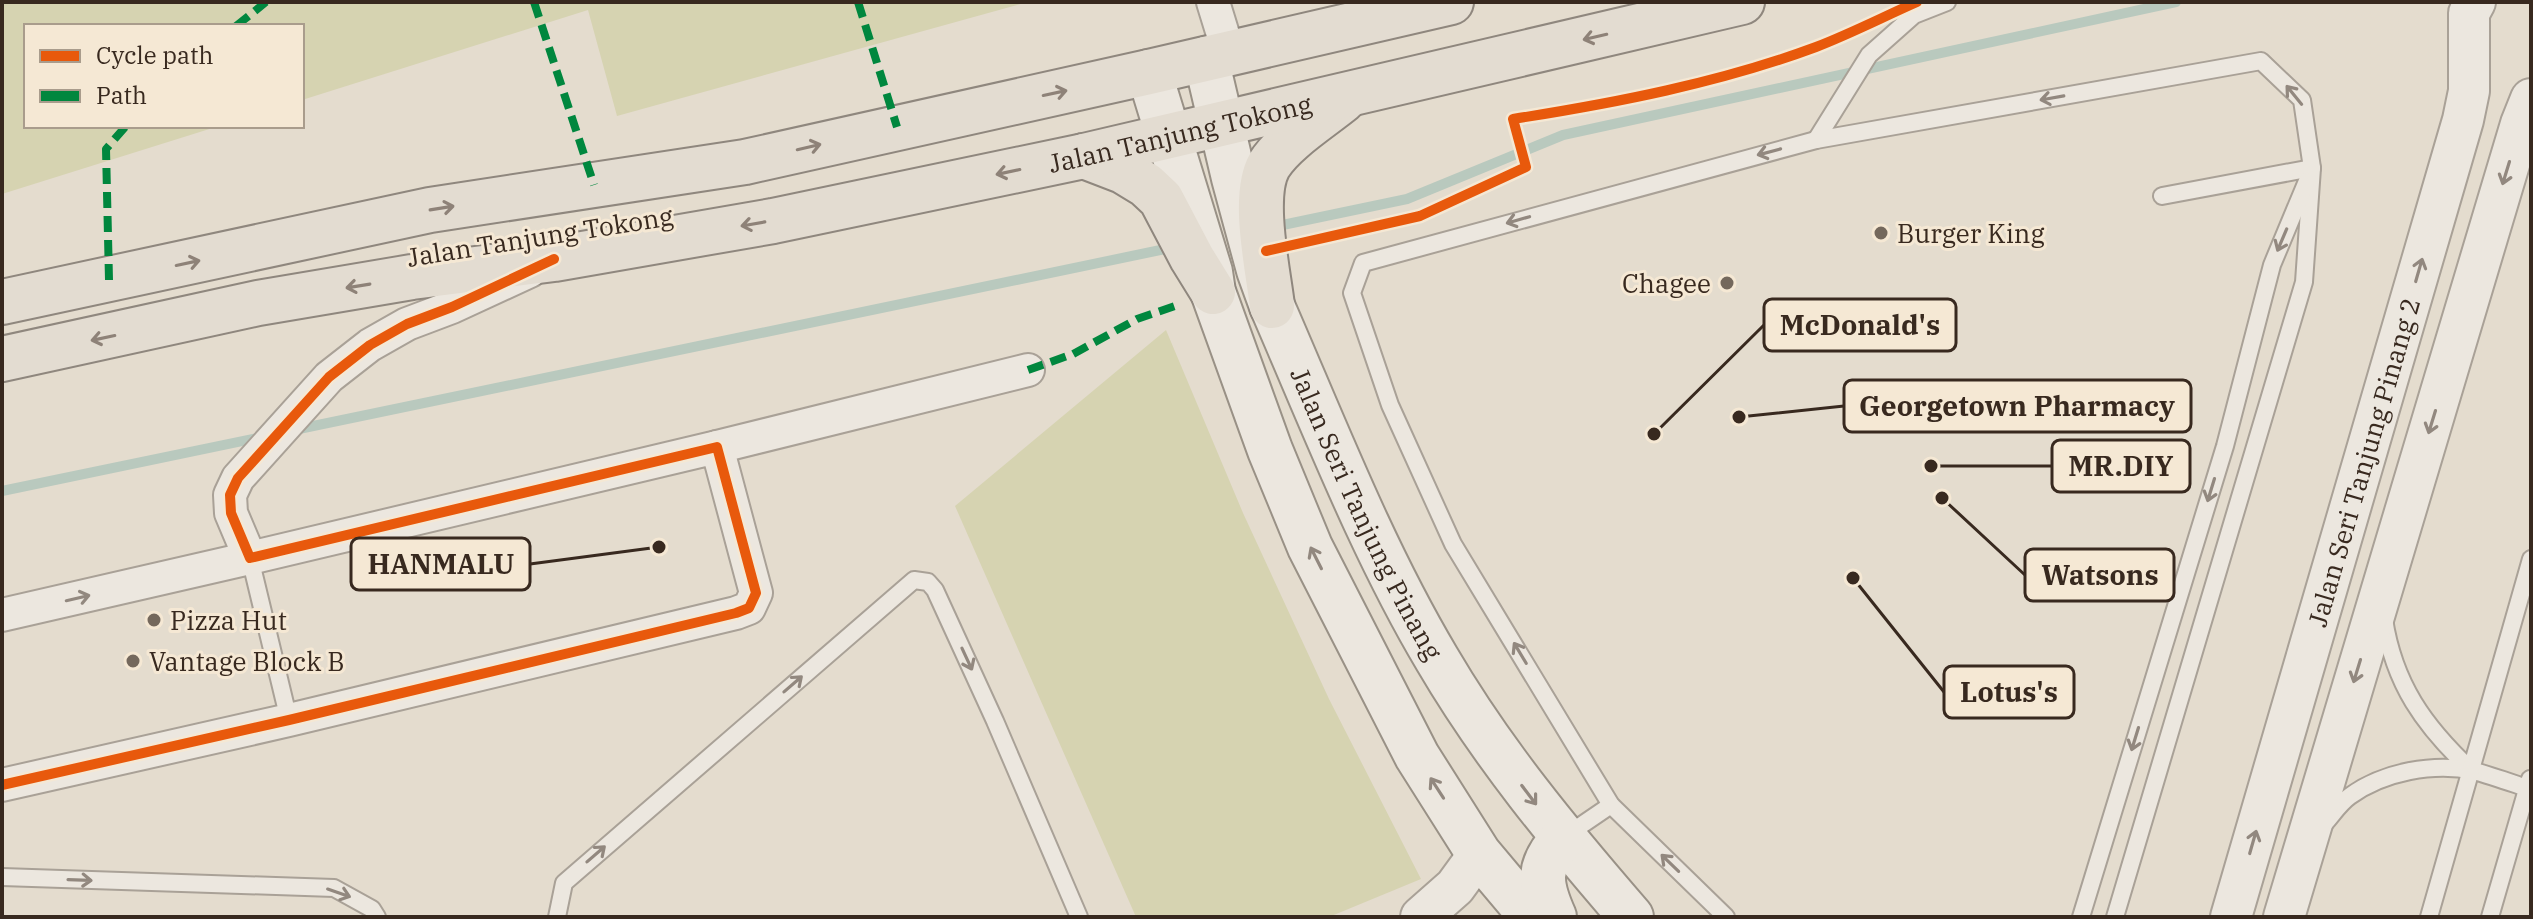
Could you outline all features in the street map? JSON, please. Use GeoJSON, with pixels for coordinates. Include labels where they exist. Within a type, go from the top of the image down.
{"type":"FeatureCollection","features":[{"type":"Feature","properties":{"kind":"main road","name":"Jalan Tanjung Tokong"},"geometry":{"type":"LineString","coordinates":[[2,302],[430,210],[745,162],[1451,2]]}},
{"type":"Feature","properties":{"kind":"main road","name":"Jalan Tanjung Tokong"},"geometry":{"type":"LineString","coordinates":[[2,359],[258,303],[412,277],[554,259],[773,221],[1084,156],[1742,2]]}},
{"type":"Feature","properties":{"kind":"main road"},"geometry":{"type":"LineString","coordinates":[[1217,56],[1222,122],[1252,172],[1351,93]]}},
{"type":"Feature","properties":{"kind":"main road"},"geometry":{"type":"LineString","coordinates":[[1149,72],[1168,136],[1172,194],[1310,547],[1417,756],[1479,854],[1532,917]]}},
{"type":"Feature","properties":{"kind":"main road"},"geometry":{"type":"LineString","coordinates":[[1084,156],[1172,194]]}},
{"type":"Feature","properties":{"kind":"main road","name":"Jalan Seri Tanjung Pinang"},"geometry":{"type":"LineString","coordinates":[[1252,172],[1262,186],[1265,276],[1378,546],[1436,658],[1489,742],[1563,838],[1631,917]]}},
{"type":"Feature","properties":{"kind":"main road"},"geometry":{"type":"LineString","coordinates":[[1554,917],[1545,894],[1542,874],[1548,855],[1563,838]]}},
{"type":"Feature","properties":{"kind":"street"},"geometry":{"type":"LineString","coordinates":[[1213,2],[1217,56]]}},
{"type":"Feature","properties":{"kind":"street","name":"Jalan Seri Tanjung Pinang 2"},"geometry":{"type":"LineString","coordinates":[[2231,917],[2463,120],[2469,91],[2469,13],[2475,2]]}},
{"type":"Feature","properties":{"kind":"street","name":"Jalan Seri Tanjung Pinang 2"},"geometry":{"type":"LineString","coordinates":[[2284,917],[2531,99]]}},
{"type":"Feature","properties":{"kind":"street"},"geometry":{"type":"LineString","coordinates":[[250,558],[231,513],[230,495],[238,478],[329,377],[370,345],[407,324],[452,307],[554,259]]}},
{"type":"Feature","properties":{"kind":"street"},"geometry":{"type":"LineString","coordinates":[[2,615],[717,447],[1028,370]]}},
{"type":"Feature","properties":{"kind":"street"},"geometry":{"type":"LineString","coordinates":[[2,785],[289,720],[749,608],[756,593],[717,447]]}},
{"type":"Feature","properties":{"kind":"street"},"geometry":{"type":"LineString","coordinates":[[1421,917],[1455,887],[1479,854]]}},
{"type":"Feature","properties":{"kind":"lane"},"geometry":{"type":"LineString","coordinates":[[1816,140],[1869,55],[1914,15],[1947,2]]}},
{"type":"Feature","properties":{"kind":"lane"},"geometry":{"type":"LineString","coordinates":[[1726,917],[1611,805],[1453,544],[1390,405],[1352,293],[1363,263],[1816,140],[2261,61],[2302,100],[2312,168],[2304,282],[2115,917]]}},
{"type":"Feature","properties":{"kind":"lane"},"geometry":{"type":"LineString","coordinates":[[2162,196],[2312,168]]}},
{"type":"Feature","properties":{"kind":"lane"},"geometry":{"type":"LineString","coordinates":[[2081,917],[2225,446],[2272,265],[2312,168]]}},
{"type":"Feature","properties":{"kind":"lane"},"geometry":{"type":"LineString","coordinates":[[250,558],[289,720]]}},
{"type":"Feature","properties":{"kind":"lane"},"geometry":{"type":"LineString","coordinates":[[2429,917],[2531,559]]}},
{"type":"Feature","properties":{"kind":"lane"},"geometry":{"type":"LineString","coordinates":[[557,917],[564,883],[914,580],[928,582],[935,590],[1079,917]]}},
{"type":"Feature","properties":{"kind":"lane"},"geometry":{"type":"LineString","coordinates":[[2380,594],[2388,643],[2398,676],[2428,725],[2471,770]]}},
{"type":"Feature","properties":{"kind":"lane"},"geometry":{"type":"LineString","coordinates":[[2306,845],[2346,799],[2368,784],[2389,776],[2417,770],[2471,770],[2529,783],[2490,917]]}},
{"type":"Feature","properties":{"kind":"lane"},"geometry":{"type":"LineString","coordinates":[[1563,838],[1611,805]]}},
{"type":"Feature","properties":{"kind":"lane"},"geometry":{"type":"LineString","coordinates":[[2,877],[334,888],[372,909],[377,917]]}},
{"type":"Feature","properties":{"kind":"shaded area"},"geometry":{"type":"Polygon","coordinates":[[[2,2],[1028,2],[617,116],[588,10],[304,99],[304,24],[24,24],[24,128],[213,128],[2,194],[2,2]]]}},
{"type":"Feature","properties":{"kind":"shaded area"},"geometry":{"type":"Polygon","coordinates":[[[1166,330],[1243,513],[1329,699],[1421,879],[1329,917],[1136,917],[955,506],[1166,330]]]}},
{"type":"Feature","properties":{"kind":"waterway"},"geometry":{"type":"LineString","coordinates":[[1273,227],[1407,199],[1563,135],[2176,2]]}},
{"type":"Feature","properties":{"kind":"waterway"},"geometry":{"type":"LineString","coordinates":[[294,430],[1175,247]]}},
{"type":"Feature","properties":{"kind":"waterway"},"geometry":{"type":"LineString","coordinates":[[2,491],[262,437]]}},
{"type":"Feature","properties":{"kind":"marked path"},"geometry":{"type":"LineString","coordinates":[[238,24],[266,2]]}},
{"type":"Feature","properties":{"kind":"marked path"},"geometry":{"type":"LineString","coordinates":[[534,2],[594,185]]}},
{"type":"Feature","properties":{"kind":"marked path"},"geometry":{"type":"LineString","coordinates":[[858,2],[897,127]]}},
{"type":"Feature","properties":{"kind":"marked path"},"geometry":{"type":"LineString","coordinates":[[109,280],[106,149],[124,128]]}},
{"type":"Feature","properties":{"kind":"marked path"},"geometry":{"type":"LineString","coordinates":[[1028,370],[1073,354],[1137,319],[1178,305]]}},
{"type":"Feature","properties":{"kind":"cycle path"},"geometry":{"type":"LineString","coordinates":[[1266,251],[1420,216],[1526,167],[1513,119],[1628,99],[1742,71],[1816,47],[1917,2]]}},
{"type":"Feature","properties":{"kind":"cycle path"},"geometry":{"type":"LineString","coordinates":[[2,785],[289,720],[749,608],[756,593],[717,447],[250,558],[231,513],[230,495],[238,478],[329,377],[370,345],[407,324],[452,307],[554,259]]}},
{"type":"Feature","properties":{"kind":"place","name":"Burger King"},"geometry":{"type":"Point","coordinates":[1881,233]}},
{"type":"Feature","properties":{"kind":"place","name":"Chagee"},"geometry":{"type":"Point","coordinates":[1727,283]}},
{"type":"Feature","properties":{"kind":"place","name":"Georgetown Pharmacy"},"geometry":{"type":"Point","coordinates":[1739,417]}},
{"type":"Feature","properties":{"kind":"place","name":"McDonald's"},"geometry":{"type":"Point","coordinates":[1654,434]}},
{"type":"Feature","properties":{"kind":"place","name":"MR.DIY"},"geometry":{"type":"Point","coordinates":[1931,466]}},
{"type":"Feature","properties":{"kind":"place","name":"Watsons"},"geometry":{"type":"Point","coordinates":[1942,498]}},
{"type":"Feature","properties":{"kind":"place","name":"HANMALU"},"geometry":{"type":"Point","coordinates":[659,547]}},
{"type":"Feature","properties":{"kind":"place","name":"Lotus's"},"geometry":{"type":"Point","coordinates":[1853,578]}},
{"type":"Feature","properties":{"kind":"place","name":"Pizza Hut"},"geometry":{"type":"Point","coordinates":[154,620]}},
{"type":"Feature","properties":{"kind":"place","name":"Vantage Block B"},"geometry":{"type":"Point","coordinates":[133,661]}}]}
